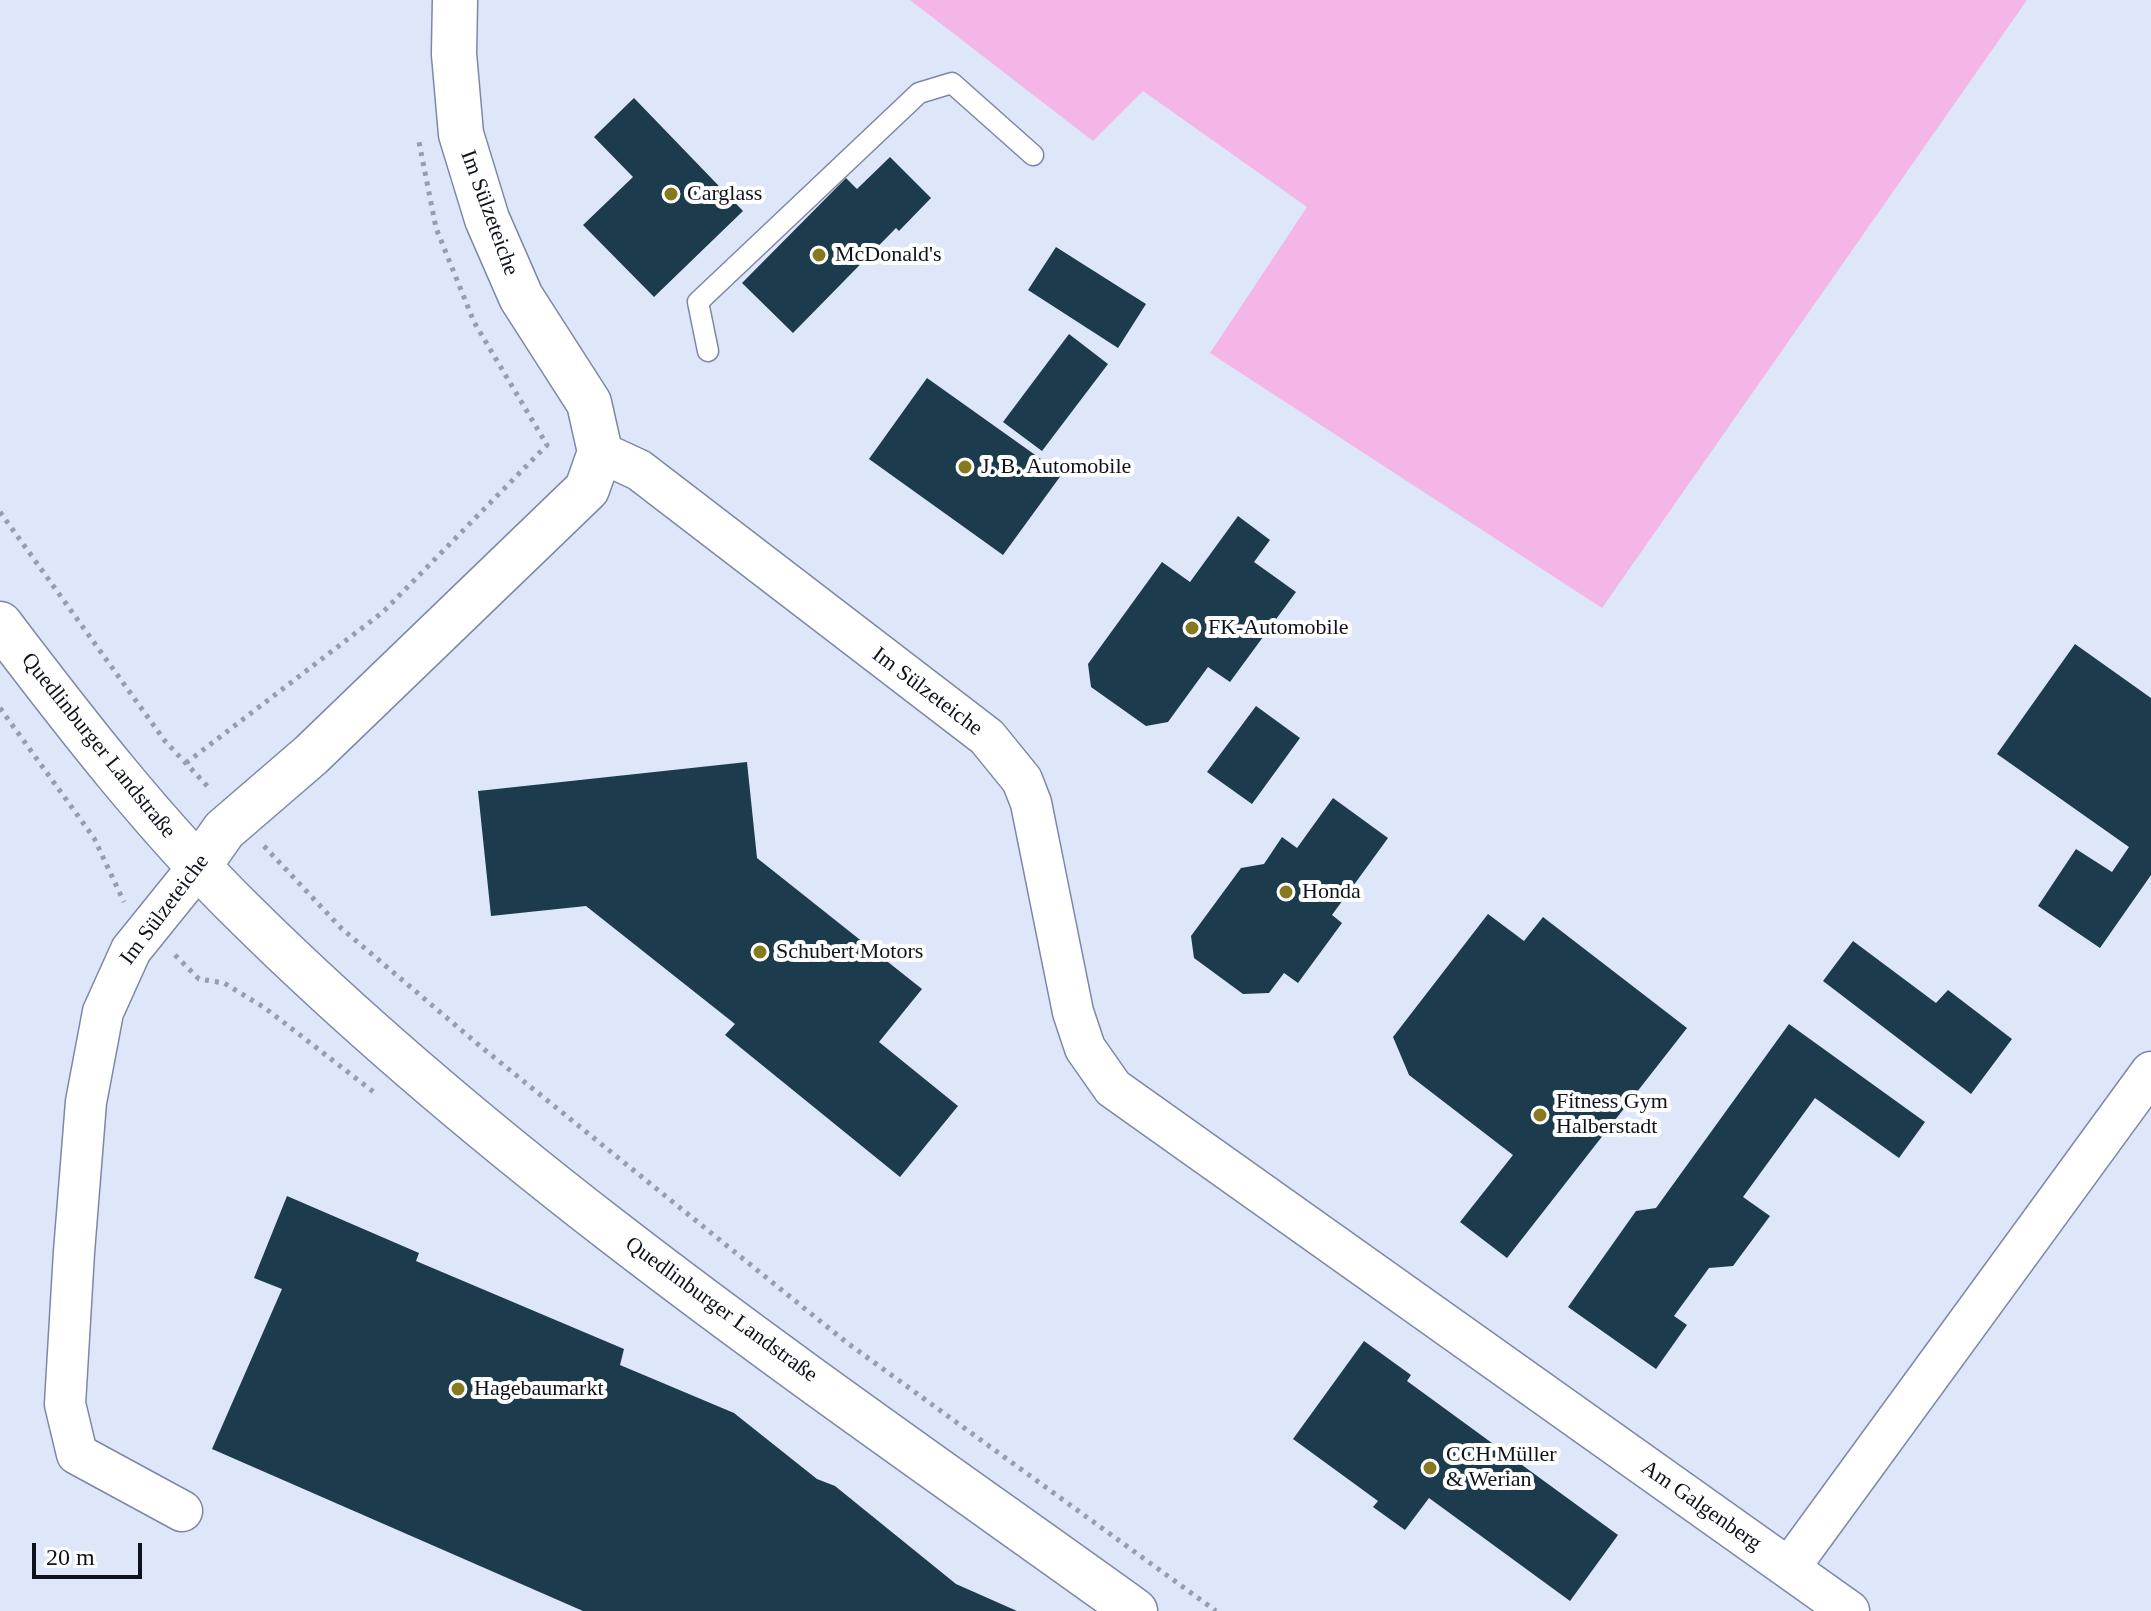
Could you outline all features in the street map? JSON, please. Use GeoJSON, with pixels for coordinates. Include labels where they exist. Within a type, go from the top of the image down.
{"type":"FeatureCollection","features":[{"type":"Feature","properties":{"kind":"main road","name":"Im Sülzeteiche"},"geometry":{"type":"LineString","coordinates":[[198,867],[224,830],[311,755],[587,489],[600,452],[589,403],[521,297],[487,219],[461,134],[454,54],[455,0]]}},
{"type":"Feature","properties":{"kind":"main road","name":"Quedlinburger Landstraße"},"geometry":{"type":"LineString","coordinates":[[0,624],[109,763],[198,867],[323,988],[615,1233],[1135,1611]]}},
{"type":"Feature","properties":{"kind":"street","name":"Im Sülzeteiche"},"geometry":{"type":"LineString","coordinates":[[600,452],[639,470],[987,737],[1022,780],[1031,803],[1073,1012],[1085,1048],[1113,1088]]}},
{"type":"Feature","properties":{"kind":"street","name":"Im Sülzeteiche"},"geometry":{"type":"LineString","coordinates":[[182,1511],[77,1454],[65,1404],[86,1102],[103,1012],[131,950],[198,867]]}},
{"type":"Feature","properties":{"kind":"street"},"geometry":{"type":"LineString","coordinates":[[1789,1568],[2151,1072]]}},
{"type":"Feature","properties":{"kind":"street","name":"Am Galgenberg"},"geometry":{"type":"LineString","coordinates":[[1113,1088],[1849,1611]]}},
{"type":"Feature","properties":{"kind":"lane"},"geometry":{"type":"LineString","coordinates":[[708,351],[698,302],[919,93],[952,83],[1033,155]]}},
{"type":"Feature","properties":{"kind":"path"},"geometry":{"type":"LineString","coordinates":[[186,763],[383,612],[547,445],[469,308],[436,228],[418,132]]}},
{"type":"Feature","properties":{"kind":"path"},"geometry":{"type":"LineString","coordinates":[[0,512],[165,741],[341,928],[504,1066],[846,1342],[1216,1611]]}},
{"type":"Feature","properties":{"kind":"shaded area"},"geometry":{"type":"Polygon","coordinates":[[[910,0],[2027,0],[1602,608],[1210,353],[1307,207],[1143,91],[1093,141],[910,0]]]}},
{"type":"Feature","properties":{"kind":"building","name":"Carglass"},"geometry":{"type":"Polygon","coordinates":[[[634,98],[743,211],[654,297],[583,225],[633,177],[594,137],[634,98]]]}},
{"type":"Feature","properties":{"kind":"building","name":"McDonald's"},"geometry":{"type":"Polygon","coordinates":[[[890,157],[931,198],[899,231],[896,228],[793,333],[742,283],[846,178],[857,189],[890,157]]]}},
{"type":"Feature","properties":{"kind":"building"},"geometry":{"type":"Polygon","coordinates":[[[1056,247],[1146,304],[1118,348],[1028,290],[1056,247]]]}},
{"type":"Feature","properties":{"kind":"building"},"geometry":{"type":"Polygon","coordinates":[[[1069,334],[1108,364],[1042,451],[1003,422],[1069,334]]]}},
{"type":"Feature","properties":{"kind":"building","name":"J. B. Automobile"},"geometry":{"type":"Polygon","coordinates":[[[927,378],[1062,474],[1003,555],[869,459],[927,378]]]}},
{"type":"Feature","properties":{"kind":"building","name":"FK-Automobile"},"geometry":{"type":"Polygon","coordinates":[[[1238,516],[1270,540],[1254,562],[1296,592],[1230,682],[1208,667],[1168,722],[1146,726],[1091,687],[1088,664],[1162,562],[1190,582],[1238,516]]]}},
{"type":"Feature","properties":{"kind":"building"},"geometry":{"type":"Polygon","coordinates":[[[2075,644],[2151,698],[2151,875],[2100,948],[2038,906],[2076,849],[2112,872],[2129,847],[1997,754],[2075,644]]]}},
{"type":"Feature","properties":{"kind":"building"},"geometry":{"type":"Polygon","coordinates":[[[1256,706],[1300,738],[1252,804],[1207,772],[1256,706]]]}},
{"type":"Feature","properties":{"kind":"building","name":"Schubert Motors"},"geometry":{"type":"Polygon","coordinates":[[[747,762],[757,858],[922,989],[879,1042],[958,1106],[900,1177],[725,1035],[735,1024],[586,906],[491,916],[478,791],[747,762]]]}},
{"type":"Feature","properties":{"kind":"building","name":"Honda"},"geometry":{"type":"Polygon","coordinates":[[[1333,798],[1388,838],[1332,915],[1342,923],[1298,983],[1284,973],[1269,993],[1243,994],[1194,958],[1191,936],[1241,868],[1264,864],[1282,837],[1297,848],[1333,798]]]}},
{"type":"Feature","properties":{"kind":"building","name":"Fitness Gym Halberstadt"},"geometry":{"type":"Polygon","coordinates":[[[1488,914],[1524,941],[1543,917],[1687,1028],[1507,1258],[1460,1222],[1513,1155],[1409,1075],[1393,1037],[1488,914]]]}},
{"type":"Feature","properties":{"kind":"building"},"geometry":{"type":"Polygon","coordinates":[[[1853,941],[1936,1003],[1948,990],[2012,1039],[1971,1094],[1823,981],[1853,941]]]}},
{"type":"Feature","properties":{"kind":"building"},"geometry":{"type":"Polygon","coordinates":[[[1789,1024],[1925,1122],[1899,1158],[1815,1098],[1743,1197],[1770,1216],[1733,1266],[1709,1268],[1674,1316],[1687,1325],[1656,1369],[1568,1307],[1636,1211],[1656,1208],[1789,1024]]]}},
{"type":"Feature","properties":{"kind":"building","name":"Hagebaumarkt"},"geometry":{"type":"Polygon","coordinates":[[[287,1196],[419,1253],[416,1261],[624,1349],[620,1365],[734,1413],[817,1479],[835,1486],[956,1584],[1017,1611],[583,1611],[212,1449],[282,1289],[254,1278],[287,1196]]]}},
{"type":"Feature","properties":{"kind":"building","name":"CCH Müller & Werian"},"geometry":{"type":"Polygon","coordinates":[[[1364,1341],[1411,1375],[1407,1381],[1618,1535],[1570,1601],[1429,1498],[1405,1530],[1373,1507],[1378,1501],[1293,1439],[1364,1341]]]}},
{"type":"Feature","properties":{"kind":"place","name":"Carglass"},"geometry":{"type":"Point","coordinates":[671,194]}},
{"type":"Feature","properties":{"kind":"place","name":"McDonald's"},"geometry":{"type":"Point","coordinates":[819,255]}},
{"type":"Feature","properties":{"kind":"place","name":"J. B. Automobile"},"geometry":{"type":"Point","coordinates":[965,467]}},
{"type":"Feature","properties":{"kind":"place","name":"FK-Automobile"},"geometry":{"type":"Point","coordinates":[1192,628]}},
{"type":"Feature","properties":{"kind":"place","name":"Honda"},"geometry":{"type":"Point","coordinates":[1286,892]}},
{"type":"Feature","properties":{"kind":"place","name":"Schubert Motors"},"geometry":{"type":"Point","coordinates":[760,952]}},
{"type":"Feature","properties":{"kind":"place","name":"Fitness Gym Halberstadt"},"geometry":{"type":"Point","coordinates":[1540,1115]}},
{"type":"Feature","properties":{"kind":"place","name":"Hagebaumarkt"},"geometry":{"type":"Point","coordinates":[458,1389]}},
{"type":"Feature","properties":{"kind":"place","name":"CCH Müller & Werian"},"geometry":{"type":"Point","coordinates":[1430,1468]}}]}
